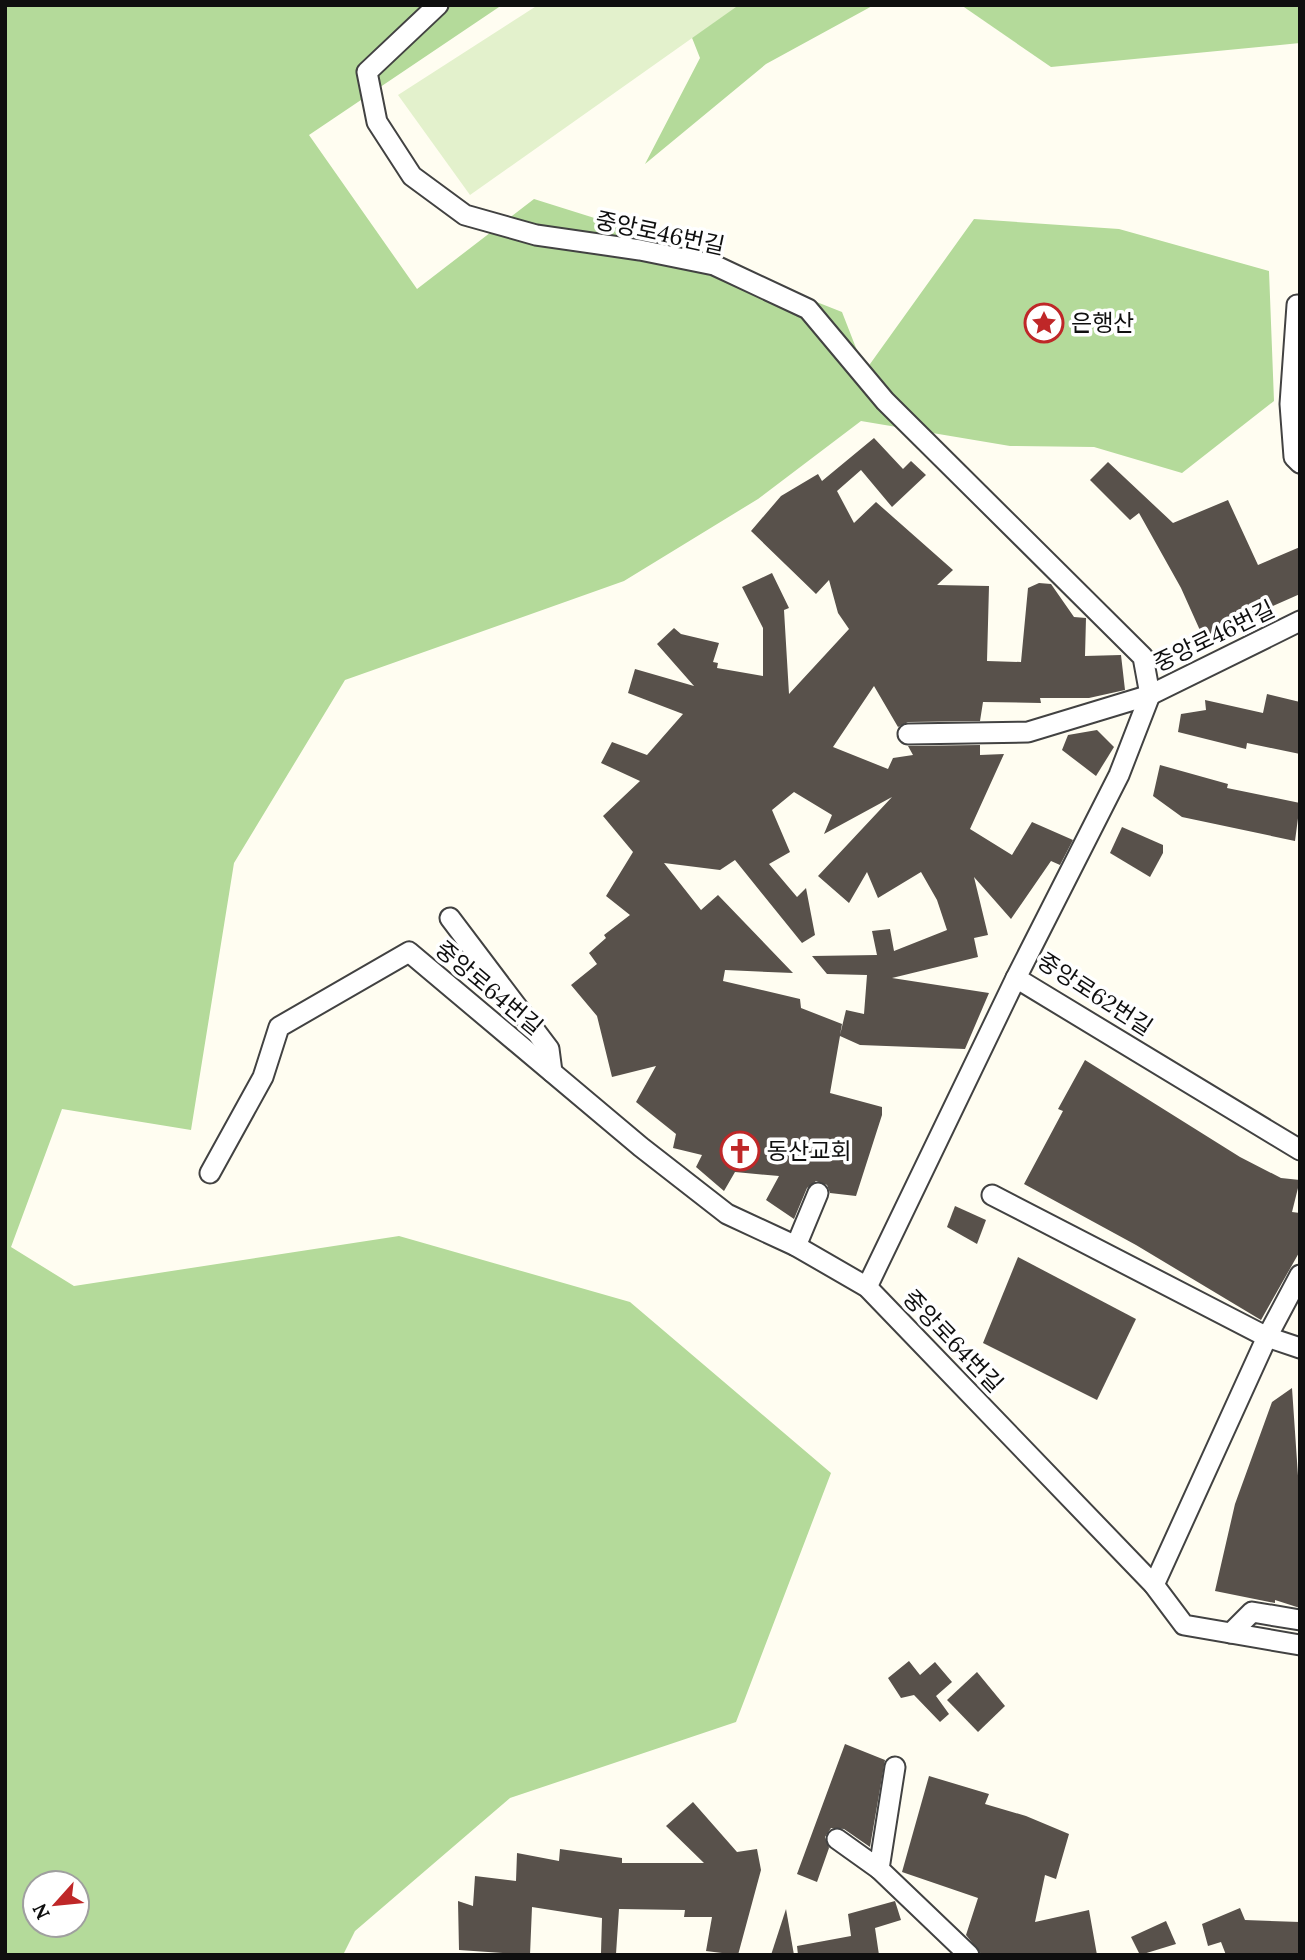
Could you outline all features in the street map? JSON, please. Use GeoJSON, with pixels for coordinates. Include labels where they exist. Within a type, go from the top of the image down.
{"type":"FeatureCollection","features":[{"type":"Feature","properties":{"kind":"street","name":"중앙로46번길"},"geometry":{"type":"LineString","coordinates":[[438,5],[367,72],[377,122],[412,176],[465,215],[536,235],[640,250],[714,265],[808,309],[885,401],[1143,657],[1150,695]]}},
{"type":"Feature","properties":{"kind":"street"},"geometry":{"type":"LineString","coordinates":[[1297,305],[1290,404],[1294,457],[1300,463]]}},
{"type":"Feature","properties":{"kind":"street","name":"중앙로46번길"},"geometry":{"type":"LineString","coordinates":[[908,734],[1028,732],[1150,695],[1300,621]]}},
{"type":"Feature","properties":{"kind":"street","name":"중앙로62번길"},"geometry":{"type":"LineString","coordinates":[[1150,695],[1119,775],[1016,978],[1300,1150]]}},
{"type":"Feature","properties":{"kind":"street","name":"중앙로64번길"},"geometry":{"type":"LineString","coordinates":[[450,918],[549,1049],[552,1072]]}},
{"type":"Feature","properties":{"kind":"street","name":"중앙로64번길"},"geometry":{"type":"LineString","coordinates":[[210,1173],[263,1077],[279,1027],[409,952],[727,1214],[796,1246],[867,1287],[1154,1585],[1184,1625],[1300,1644]]}},
{"type":"Feature","properties":{"kind":"street"},"geometry":{"type":"LineString","coordinates":[[867,1287],[1016,978]]}},
{"type":"Feature","properties":{"kind":"street"},"geometry":{"type":"LineString","coordinates":[[796,1246],[818,1193]]}},
{"type":"Feature","properties":{"kind":"street"},"geometry":{"type":"LineString","coordinates":[[992,1195],[1267,1336],[1300,1348]]}},
{"type":"Feature","properties":{"kind":"street"},"geometry":{"type":"LineString","coordinates":[[1154,1585],[1267,1336],[1300,1275]]}},
{"type":"Feature","properties":{"kind":"street"},"geometry":{"type":"LineString","coordinates":[[1231,1633],[1252,1612],[1300,1620]]}},
{"type":"Feature","properties":{"kind":"street"},"geometry":{"type":"LineString","coordinates":[[878,1869],[895,1767]]}},
{"type":"Feature","properties":{"kind":"street"},"geometry":{"type":"LineString","coordinates":[[837,1839],[878,1869],[969,1955]]}},
{"type":"Feature","properties":{"kind":"green space"},"geometry":{"type":"Polygon","coordinates":[[[5,5],[502,5],[309,135],[417,289],[534,199],[639,232],[842,312],[865,371],[974,219],[1119,229],[1269,271],[1274,401],[1182,473],[1094,447],[1010,446],[861,421],[758,499],[624,581],[345,680],[234,863],[191,1130],[62,1109],[11,1247],[74,1286],[399,1236],[630,1302],[831,1473],[736,1722],[510,1798],[355,1931],[343,1955],[5,1955],[5,5]]]}},
{"type":"Feature","properties":{"kind":"green space"},"geometry":{"type":"Polygon","coordinates":[[[538,5],[736,7],[470,195],[398,95],[538,5]]]}},
{"type":"Feature","properties":{"kind":"green space"},"geometry":{"type":"Polygon","coordinates":[[[679,5],[874,5],[766,64],[645,164],[700,58],[679,5]]]}},
{"type":"Feature","properties":{"kind":"green space"},"geometry":{"type":"Polygon","coordinates":[[[961,5],[1300,5],[1300,43],[1051,67],[961,5]]]}},
{"type":"Feature","properties":{"kind":"building"},"geometry":{"type":"Polygon","coordinates":[[[874,438],[903,469],[911,461],[926,475],[892,507],[861,470],[837,491],[854,523],[876,502],[953,570],[937,585],[989,586],[987,661],[1021,662],[1028,588],[1039,583],[1051,584],[1074,617],[1086,618],[1085,656],[1121,655],[1125,690],[1089,698],[1040,698],[1041,703],[983,702],[980,721],[908,722],[898,727],[874,686],[833,747],[888,769],[893,758],[913,755],[908,746],[980,745],[980,755],[1004,754],[970,829],[1012,855],[1032,822],[1073,840],[1060,865],[1051,861],[1011,919],[974,877],[988,935],[974,938],[978,957],[892,978],[989,993],[965,1049],[860,1045],[840,1036],[830,1093],[882,1107],[882,1115],[856,1196],[830,1193],[827,1185],[816,1181],[807,1188],[794,1219],[766,1200],[779,1176],[735,1172],[724,1191],[696,1167],[702,1155],[673,1148],[676,1134],[636,1102],[656,1066],[612,1077],[597,1016],[571,985],[597,964],[589,953],[606,938],[604,935],[630,915],[606,896],[633,852],[603,816],[640,781],[601,763],[612,742],[647,755],[683,714],[628,693],[635,669],[694,686],[657,644],[674,628],[681,634],[719,643],[713,662],[718,663],[717,668],[763,676],[763,628],[742,587],[772,573],[789,608],[784,610],[789,694],[849,629],[838,613],[829,580],[816,594],[751,531],[781,496],[818,474],[822,481],[874,438]],[[794,792],[772,810],[790,852],[769,864],[797,897],[806,888],[815,935],[802,943],[735,860],[720,870],[664,863],[701,910],[718,895],[793,973],[725,970],[723,981],[800,999],[801,1008],[842,1024],[840,1035],[846,1010],[864,1014],[867,975],[827,974],[812,956],[877,955],[872,931],[890,929],[894,951],[947,930],[937,900],[921,872],[878,898],[867,872],[849,903],[818,876],[892,797],[824,834],[832,815],[794,792]]]}},
{"type":"Feature","properties":{"kind":"building"},"geometry":{"type":"Polygon","coordinates":[[[1108,462],[1173,523],[1228,500],[1258,565],[1300,547],[1300,594],[1203,637],[1181,588],[1139,513],[1130,520],[1090,480],[1108,462]]]}},
{"type":"Feature","properties":{"kind":"building"},"geometry":{"type":"Polygon","coordinates":[[[1267,694],[1300,702],[1300,754],[1247,743],[1246,749],[1178,732],[1181,714],[1206,710],[1205,700],[1263,713],[1267,694]]]}},
{"type":"Feature","properties":{"kind":"building"},"geometry":{"type":"Polygon","coordinates":[[[1097,730],[1114,747],[1096,776],[1062,750],[1068,735],[1097,730]]]}},
{"type":"Feature","properties":{"kind":"building"},"geometry":{"type":"Polygon","coordinates":[[[1160,765],[1228,784],[1227,788],[1300,803],[1295,841],[1182,817],[1153,796],[1160,765]]]}},
{"type":"Feature","properties":{"kind":"building"},"geometry":{"type":"Polygon","coordinates":[[[1122,827],[1163,845],[1163,853],[1150,877],[1110,853],[1122,827]]]}},
{"type":"Feature","properties":{"kind":"building"},"geometry":{"type":"Polygon","coordinates":[[[1085,1060],[1240,1157],[1281,1178],[1300,1180],[1292,1212],[1300,1213],[1300,1251],[1261,1320],[1136,1245],[1024,1184],[1063,1111],[1058,1109],[1085,1060]]]}},
{"type":"Feature","properties":{"kind":"building"},"geometry":{"type":"Polygon","coordinates":[[[955,1206],[986,1220],[977,1244],[947,1227],[955,1206]]]}},
{"type":"Feature","properties":{"kind":"building"},"geometry":{"type":"Polygon","coordinates":[[[1018,1257],[1136,1319],[1097,1400],[983,1343],[1018,1257]]]}},
{"type":"Feature","properties":{"kind":"building"},"geometry":{"type":"Polygon","coordinates":[[[1292,1388],[1300,1505],[1300,1608],[1275,1600],[1275,1603],[1215,1591],[1235,1504],[1272,1402],[1292,1388]]]}},
{"type":"Feature","properties":{"kind":"building"},"geometry":{"type":"Polygon","coordinates":[[[909,1661],[920,1675],[935,1662],[952,1682],[936,1696],[949,1714],[940,1722],[914,1695],[901,1698],[888,1678],[909,1661]]]}},
{"type":"Feature","properties":{"kind":"building"},"geometry":{"type":"Polygon","coordinates":[[[977,1672],[1005,1706],[978,1732],[947,1700],[977,1672]]]}},
{"type":"Feature","properties":{"kind":"building"},"geometry":{"type":"Polygon","coordinates":[[[845,1744],[885,1760],[870,1847],[844,1829],[831,1828],[825,1837],[829,1848],[817,1882],[797,1874],[845,1744]]]}},
{"type":"Feature","properties":{"kind":"building"},"geometry":{"type":"Polygon","coordinates":[[[929,1776],[989,1794],[985,1804],[1026,1816],[1069,1834],[1056,1879],[1045,1875],[1035,1922],[1089,1910],[1097,1955],[982,1955],[966,1935],[978,1898],[902,1872],[929,1776]]]}},
{"type":"Feature","properties":{"kind":"building"},"geometry":{"type":"Polygon","coordinates":[[[693,1802],[737,1852],[757,1849],[761,1870],[738,1955],[706,1951],[712,1917],[684,1917],[685,1910],[619,1909],[616,1954],[601,1953],[602,1918],[532,1907],[530,1955],[459,1950],[458,1901],[473,1906],[475,1876],[516,1881],[517,1853],[559,1861],[560,1849],[622,1858],[622,1863],[704,1863],[666,1826],[693,1802]]]}},
{"type":"Feature","properties":{"kind":"building"},"geometry":{"type":"Polygon","coordinates":[[[895,1901],[901,1920],[875,1928],[879,1955],[798,1955],[797,1946],[851,1936],[848,1914],[895,1901]]]}},
{"type":"Feature","properties":{"kind":"building"},"geometry":{"type":"Polygon","coordinates":[[[1240,1908],[1245,1920],[1300,1922],[1300,1955],[1226,1955],[1221,1942],[1208,1946],[1202,1924],[1240,1908]]]}},
{"type":"Feature","properties":{"kind":"building"},"geometry":{"type":"Polygon","coordinates":[[[786,1909],[794,1955],[771,1955],[786,1909]]]}},
{"type":"Feature","properties":{"kind":"building"},"geometry":{"type":"Polygon","coordinates":[[[1166,1921],[1176,1944],[1140,1955],[1131,1937],[1166,1921]]]}},
{"type":"Feature","properties":{"kind":"place","name":"은행산"},"geometry":{"type":"Point","coordinates":[1044,323]}},
{"type":"Feature","properties":{"kind":"place","name":"동산교회"},"geometry":{"type":"Point","coordinates":[740,1151]}}]}
